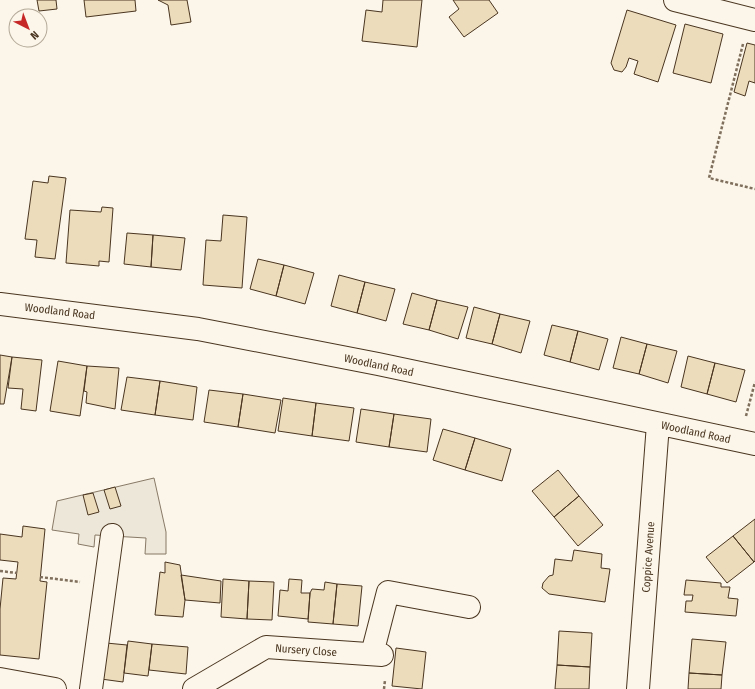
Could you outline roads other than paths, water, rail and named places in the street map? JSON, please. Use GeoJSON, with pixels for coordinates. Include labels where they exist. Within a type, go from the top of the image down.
{"type":"FeatureCollection","features":[{"type":"Feature","properties":{"kind":"street"},"geometry":{"type":"LineString","coordinates":[[675,0],[752,19]]}},
{"type":"Feature","properties":{"kind":"street","name":"Woodland Road"},"geometry":{"type":"LineString","coordinates":[[0,304],[198,329],[378,364],[748,443]]}},
{"type":"Feature","properties":{"kind":"street","name":"Coppice Avenue"},"geometry":{"type":"LineString","coordinates":[[638,689],[658,424]]}},
{"type":"Feature","properties":{"kind":"street"},"geometry":{"type":"LineString","coordinates":[[91,689],[112,535]]}},
{"type":"Feature","properties":{"kind":"street","name":"Nursery Close"},"geometry":{"type":"LineString","coordinates":[[194,689],[266,647],[377,654],[388,592],[469,607]]}},
{"type":"Feature","properties":{"kind":"street"},"geometry":{"type":"LineString","coordinates":[[0,679],[55,689]]}}]}
